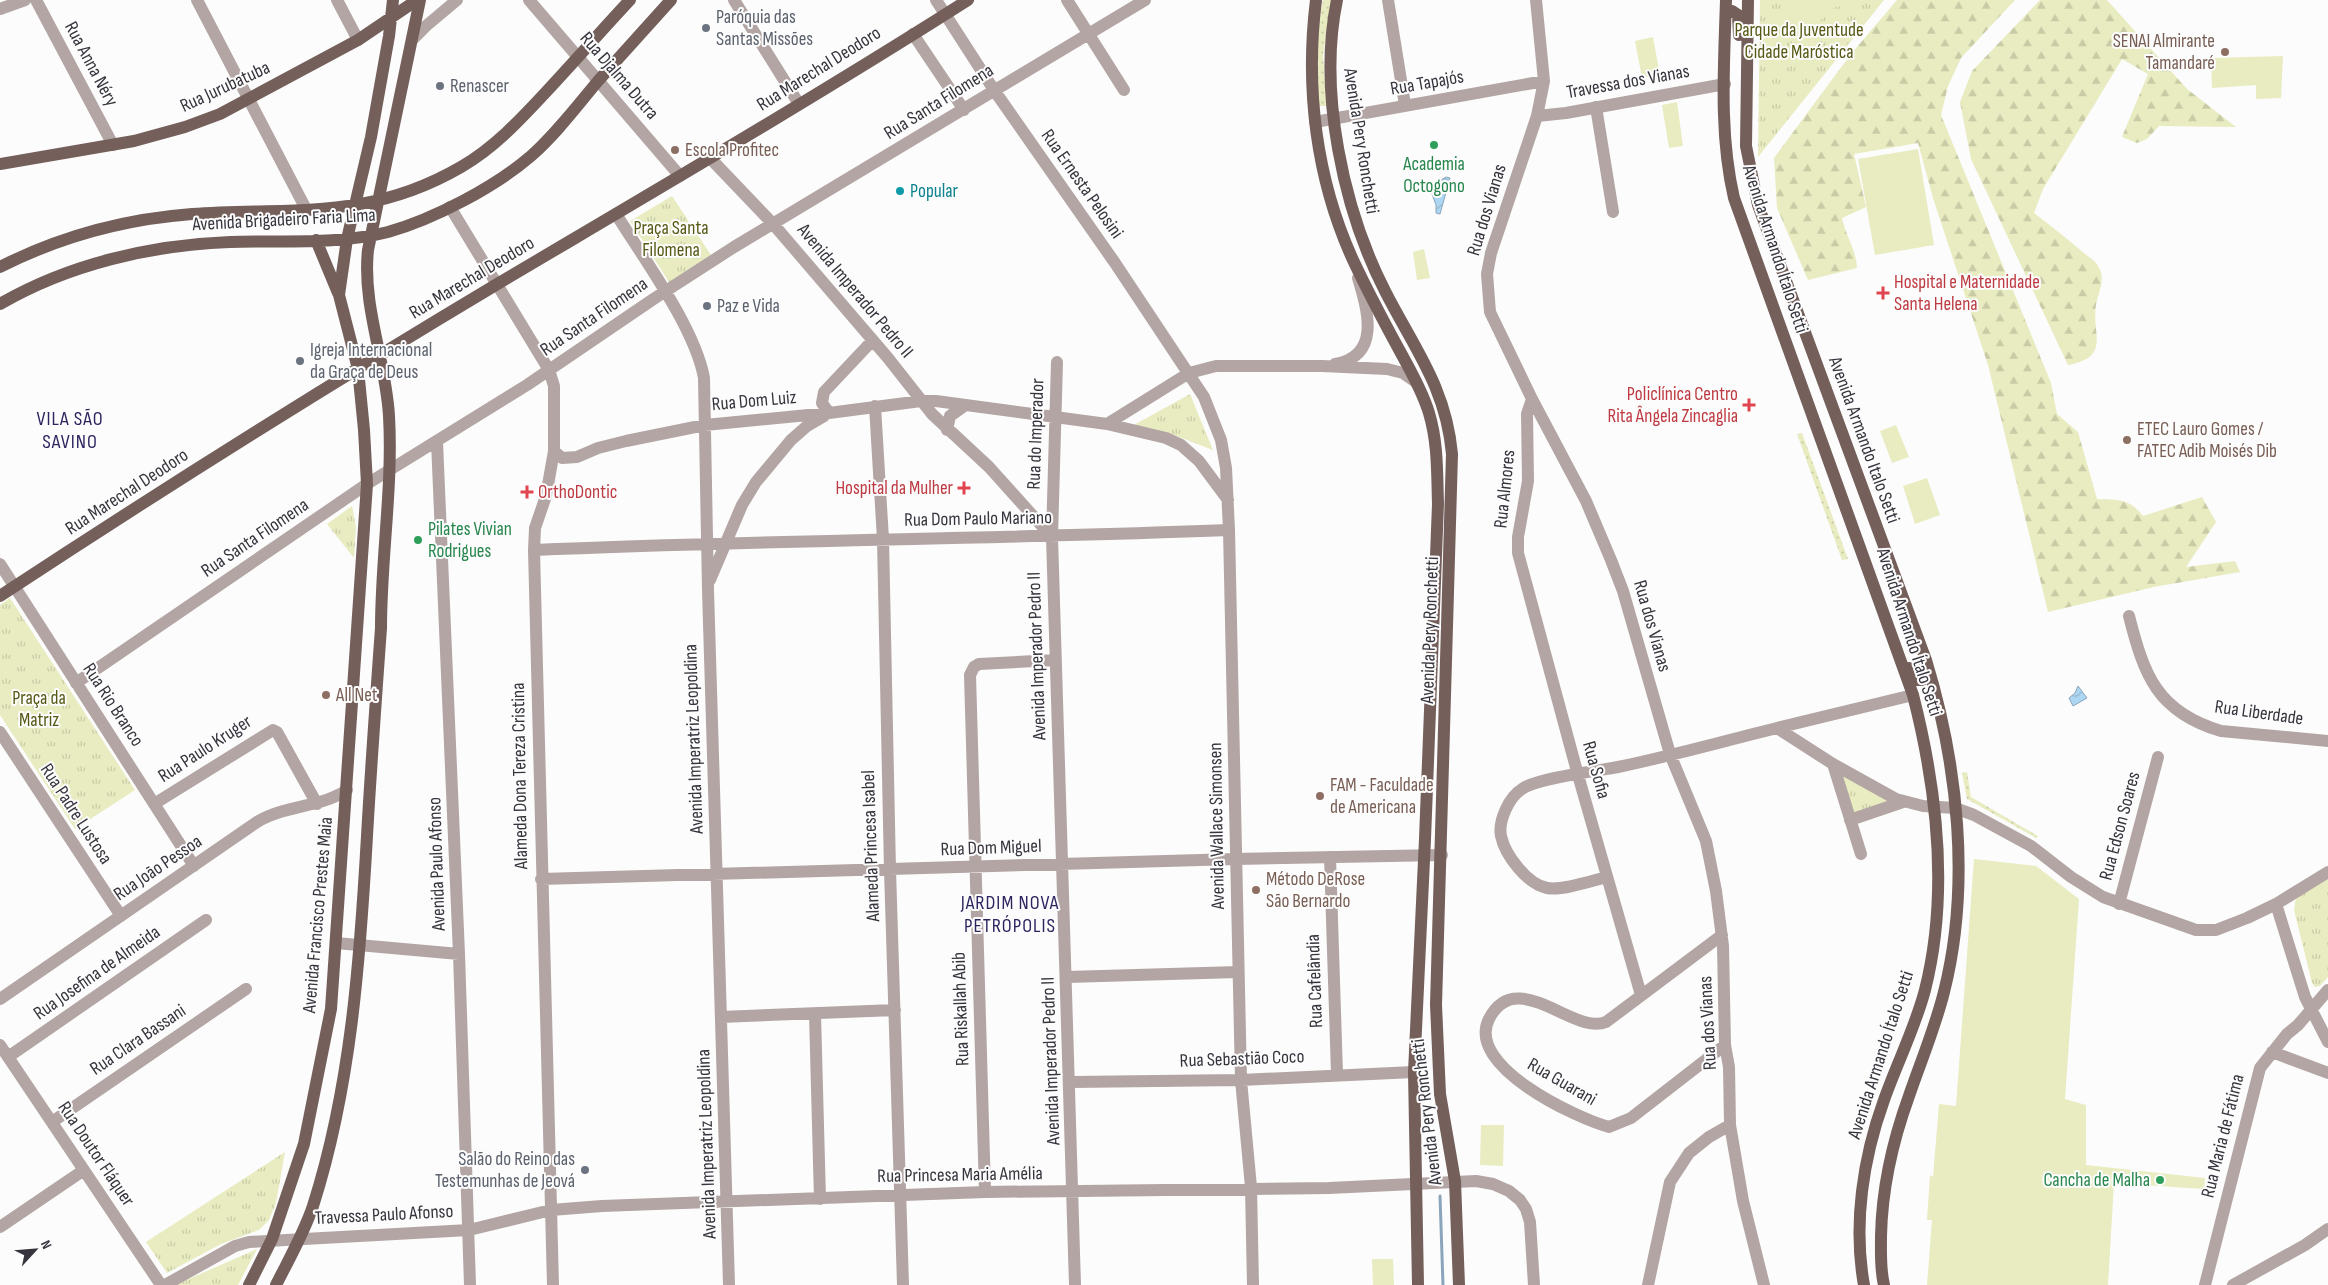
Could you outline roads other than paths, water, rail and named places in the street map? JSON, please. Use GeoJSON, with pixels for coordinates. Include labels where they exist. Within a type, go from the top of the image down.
{"type":"FeatureCollection","features":[{"type":"Feature","properties":{"kind":"main road","name":"Avenida Francisco Prestes Maia"},"geometry":{"type":"LineString","coordinates":[[249,1285],[272,1239],[304,1144],[331,1009],[367,484],[358,369],[339,295],[347,239],[371,138],[393,0]]}},
{"type":"Feature","properties":{"kind":"main road","name":"Rua Jurubatuba"},"geometry":{"type":"LineString","coordinates":[[0,164],[113,145],[185,127],[220,114],[358,40],[416,0]]}},
{"type":"Feature","properties":{"kind":"main road"},"geometry":{"type":"LineString","coordinates":[[276,1285],[300,1238],[312,1206],[331,1138],[348,1047],[360,945],[381,628],[381,584],[391,469],[389,414],[381,355],[367,284],[367,259],[420,0]]}},
{"type":"Feature","properties":{"kind":"main road","name":"Avenida Brigadeiro Faria Lima"},"geometry":{"type":"LineString","coordinates":[[0,267],[18,258],[75,237],[119,225],[190,214],[307,211],[356,206],[413,191],[446,175],[481,154],[518,122],[630,0]]}},
{"type":"Feature","properties":{"kind":"main road","name":"Avenida Brigadeiro Faria Lima"},"geometry":{"type":"LineString","coordinates":[[0,304],[39,284],[66,273],[155,250],[183,244],[347,239],[402,227],[450,207],[492,183],[531,156],[671,0]]}},
{"type":"Feature","properties":{"kind":"main road","name":"Rua Marechal Deodoro"},"geometry":{"type":"LineString","coordinates":[[0,596],[238,443],[358,369],[710,158],[968,0]]}},
{"type":"Feature","properties":{"kind":"main road","name":"Avenida Pery Ronchetti"},"geometry":{"type":"LineString","coordinates":[[1316,0],[1310,52],[1315,122],[1325,180],[1353,259],[1416,382],[1429,412],[1435,439],[1438,504],[1414,1072],[1418,1285]]}},
{"type":"Feature","properties":{"kind":"main road","name":"Avenida Pery Ronchetti"},"geometry":{"type":"LineString","coordinates":[[1337,0],[1329,67],[1334,118],[1356,226],[1384,290],[1433,379],[1450,431],[1453,481],[1436,1047],[1440,1094],[1455,1181],[1459,1285]]}},
{"type":"Feature","properties":{"kind":"main road","name":"Avenida Armando Italo Setti"},"geometry":{"type":"LineString","coordinates":[[1748,0],[1746,146],[1752,182],[1765,227],[1926,660],[1943,729],[1955,808],[1958,840],[1957,922]]}},
{"type":"Feature","properties":{"kind":"main road"},"geometry":{"type":"LineString","coordinates":[[1726,6],[1738,15],[1739,60],[1743,68],[1746,69]]}},
{"type":"Feature","properties":{"kind":"main road","name":"Avenida Armando Ítalo Setti"},"geometry":{"type":"LineString","coordinates":[[1726,6],[1724,131],[1729,175],[1734,198],[1913,695],[1934,806],[1938,897],[1926,988],[1908,1044],[1876,1123],[1864,1183],[1858,1242],[1864,1285]]}},
{"type":"Feature","properties":{"kind":"main road"},"geometry":{"type":"LineString","coordinates":[[316,240],[339,295]]}},
{"type":"Feature","properties":{"kind":"main road"},"geometry":{"type":"LineString","coordinates":[[1770,297],[1780,299],[1789,290]]}},
{"type":"Feature","properties":{"kind":"main road"},"geometry":{"type":"LineString","coordinates":[[1783,333],[1793,326],[1802,324]]}},
{"type":"Feature","properties":{"kind":"main road"},"geometry":{"type":"LineString","coordinates":[[363,536],[372,535],[378,541],[378,574],[381,584]]}},
{"type":"Feature","properties":{"kind":"main road"},"geometry":{"type":"LineString","coordinates":[[1862,550],[1877,550],[1882,544]]}},
{"type":"Feature","properties":{"kind":"main road"},"geometry":{"type":"LineString","coordinates":[[1897,650],[1904,654],[1912,676],[1916,681],[1922,680],[1924,676],[1923,663],[1926,660]]}},
{"type":"Feature","properties":{"kind":"main road"},"geometry":{"type":"LineString","coordinates":[[1917,709],[1924,703],[1930,706],[1943,769],[1952,786]]}},
{"type":"Feature","properties":{"kind":"main road"},"geometry":{"type":"LineString","coordinates":[[1936,837],[1944,851],[1944,910],[1948,917],[1957,922]]}},
{"type":"Feature","properties":{"kind":"main road","name":"Avenida Armando Ítalo Setti"},"geometry":{"type":"LineString","coordinates":[[1884,1285],[1881,1223],[1889,1167],[1898,1128],[1934,1028],[1945,991],[1957,922]]}},
{"type":"Feature","properties":{"kind":"street"},"geometry":{"type":"LineString","coordinates":[[0,9],[25,0]]}},
{"type":"Feature","properties":{"kind":"street","name":"Rua Anna Néry"},"geometry":{"type":"LineString","coordinates":[[36,0],[113,145]]}},
{"type":"Feature","properties":{"kind":"street"},"geometry":{"type":"LineString","coordinates":[[198,0],[307,211]]}},
{"type":"Feature","properties":{"kind":"street"},"geometry":{"type":"LineString","coordinates":[[337,0],[358,40]]}},
{"type":"Feature","properties":{"kind":"street"},"geometry":{"type":"LineString","coordinates":[[412,40],[457,0]]}},
{"type":"Feature","properties":{"kind":"street","name":"Rua Djalma Dutra"},"geometry":{"type":"LineString","coordinates":[[529,0],[680,176]]}},
{"type":"Feature","properties":{"kind":"street"},"geometry":{"type":"LineString","coordinates":[[734,0],[799,104]]}},
{"type":"Feature","properties":{"kind":"street","name":"Rua Ernesta Pelosini"},"geometry":{"type":"LineString","coordinates":[[936,0],[994,90],[1115,263],[1189,374]]}},
{"type":"Feature","properties":{"kind":"street"},"geometry":{"type":"LineString","coordinates":[[1067,0],[1124,90]]}},
{"type":"Feature","properties":{"kind":"street","name":"Rua Santa Filomena"},"geometry":{"type":"LineString","coordinates":[[76,683],[367,484],[437,442],[549,370],[734,247],[774,225],[994,90],[1146,0]]}},
{"type":"Feature","properties":{"kind":"street"},"geometry":{"type":"LineString","coordinates":[[1388,0],[1404,105]]}},
{"type":"Feature","properties":{"kind":"street","name":"Rua dos Vianas"},"geometry":{"type":"LineString","coordinates":[[1536,0],[1544,81],[1537,116],[1491,253],[1487,281],[1490,312],[1532,399],[1586,501],[1612,560],[1623,591],[1670,754],[1706,841],[1722,935],[1725,1045],[1729,1067],[1730,1126],[1743,1201],[1764,1285]]}},
{"type":"Feature","properties":{"kind":"street"},"geometry":{"type":"LineString","coordinates":[[913,34],[964,110]]}},
{"type":"Feature","properties":{"kind":"street","name":"Rua Tapajós"},"geometry":{"type":"LineString","coordinates":[[1315,122],[1544,81]]}},
{"type":"Feature","properties":{"kind":"street","name":"Travessa dos Vianas"},"geometry":{"type":"LineString","coordinates":[[1537,116],[1725,84]]}},
{"type":"Feature","properties":{"kind":"street"},"geometry":{"type":"LineString","coordinates":[[1596,107],[1613,212]]}},
{"type":"Feature","properties":{"kind":"street","name":"Avenida Imperador Pedro II"},"geometry":{"type":"LineString","coordinates":[[710,158],[774,225],[947,430],[989,467],[1052,537],[1071,1082],[1075,1285]]}},
{"type":"Feature","properties":{"kind":"street","name":"Alameda Dona Tereza Cristina"},"geometry":{"type":"LineString","coordinates":[[450,207],[549,370],[554,386],[554,452],[546,496],[535,528],[534,550],[541,879],[553,1285]]}},
{"type":"Feature","properties":{"kind":"street","name":"Avenida Imperatriz Leopoldina"},"geometry":{"type":"LineString","coordinates":[[616,214],[664,292],[696,349],[704,378],[708,590],[729,1285]]}},
{"type":"Feature","properties":{"kind":"street"},"geometry":{"type":"LineString","coordinates":[[1322,366],[1349,360],[1361,351],[1365,345],[1368,318],[1353,259]]}},
{"type":"Feature","properties":{"kind":"street"},"geometry":{"type":"LineString","coordinates":[[708,590],[712,574],[742,505],[756,482],[791,440],[807,426],[828,413],[822,403],[824,392],[872,340]]}},
{"type":"Feature","properties":{"kind":"street","name":"Rua do Imperador"},"geometry":{"type":"LineString","coordinates":[[1052,537],[1057,362]]}},
{"type":"Feature","properties":{"kind":"street"},"geometry":{"type":"LineString","coordinates":[[1107,424],[1189,374],[1216,366],[1322,366],[1396,370],[1416,382]]}},
{"type":"Feature","properties":{"kind":"street","name":"Avenida Wallace Simonsen"},"geometry":{"type":"LineString","coordinates":[[1189,374],[1204,398],[1221,440],[1228,500],[1238,972],[1242,1080],[1250,1188],[1253,1285]]}},
{"type":"Feature","properties":{"kind":"street","name":"Rua Almores"},"geometry":{"type":"LineString","coordinates":[[1518,553],[1518,537],[1528,487],[1528,414],[1532,399]]}},
{"type":"Feature","properties":{"kind":"street","name":"Rua Dom Luiz"},"geometry":{"type":"LineString","coordinates":[[554,452],[562,458],[578,457],[598,448],[705,425],[828,413],[921,400],[1056,416],[1107,424],[1166,438],[1181,445],[1199,461],[1228,500]]}},
{"type":"Feature","properties":{"kind":"street","name":"Alameda Princesa Isabel"},"geometry":{"type":"LineString","coordinates":[[875,406],[883,539],[890,870],[903,1285]]}},
{"type":"Feature","properties":{"kind":"street"},"geometry":{"type":"LineString","coordinates":[[947,430],[950,416],[964,406]]}},
{"type":"Feature","properties":{"kind":"street","name":"Avenida Paulo Afonso"},"geometry":{"type":"LineString","coordinates":[[437,442],[441,494],[470,1285]]}},
{"type":"Feature","properties":{"kind":"street"},"geometry":{"type":"LineString","coordinates":[[1030,514],[1042,513],[1053,505]]}},
{"type":"Feature","properties":{"kind":"street"},"geometry":{"type":"LineString","coordinates":[[708,518],[726,542]]}},
{"type":"Feature","properties":{"kind":"street","name":"Rua Dom Paulo Mariano"},"geometry":{"type":"LineString","coordinates":[[534,550],[726,542],[1052,537],[1229,530]]}},
{"type":"Feature","properties":{"kind":"street","name":"Rua Sofia"},"geometry":{"type":"LineString","coordinates":[[1518,553],[1578,775],[1641,995]]}},
{"type":"Feature","properties":{"kind":"street","name":"Rua Rio Branco"},"geometry":{"type":"LineString","coordinates":[[0,564],[194,866]]}},
{"type":"Feature","properties":{"kind":"street","name":"Rua Liberdade"},"geometry":{"type":"LineString","coordinates":[[2129,616],[2138,652],[2151,681],[2166,702],[2179,712],[2207,727],[2221,730],[2328,741]]}},
{"type":"Feature","properties":{"kind":"street","name":"Rua Riskallah Abib"},"geometry":{"type":"LineString","coordinates":[[985,1192],[970,675],[974,667],[979,664],[1055,660]]}},
{"type":"Feature","properties":{"kind":"street"},"geometry":{"type":"LineString","coordinates":[[1607,877],[1550,889],[1540,886],[1520,870],[1506,848],[1501,835],[1503,817],[1520,790],[1540,782],[1670,754],[1913,695]]}},
{"type":"Feature","properties":{"kind":"street"},"geometry":{"type":"LineString","coordinates":[[1777,728],[1834,764],[1903,802],[1955,808],[2002,829],[2031,846],[2087,888],[2119,904],[2196,930],[2216,930],[2231,925],[2276,904],[2328,872]]}},
{"type":"Feature","properties":{"kind":"street","name":"Rua Paulo Kruger"},"geometry":{"type":"LineString","coordinates":[[154,804],[266,731],[272,730],[277,732],[317,804]]}},
{"type":"Feature","properties":{"kind":"street","name":"Rua Padre Lustosa"},"geometry":{"type":"LineString","coordinates":[[0,732],[121,916]]}},
{"type":"Feature","properties":{"kind":"street","name":"Rua Edson Soares"},"geometry":{"type":"LineString","coordinates":[[2119,904],[2158,757]]}},
{"type":"Feature","properties":{"kind":"street"},"geometry":{"type":"LineString","coordinates":[[1834,764],[1861,854]]}},
{"type":"Feature","properties":{"kind":"street","name":"Rua João Pessoa"},"geometry":{"type":"LineString","coordinates":[[0,999],[264,818],[317,804],[347,790]]}},
{"type":"Feature","properties":{"kind":"street"},"geometry":{"type":"LineString","coordinates":[[1850,820],[1903,802]]}},
{"type":"Feature","properties":{"kind":"street","name":"Rua Dom Miguel"},"geometry":{"type":"LineString","coordinates":[[541,879],[1442,855]]}},
{"type":"Feature","properties":{"kind":"street","name":"Rua Cafelândia"},"geometry":{"type":"LineString","coordinates":[[1330,857],[1337,1074]]}},
{"type":"Feature","properties":{"kind":"street"},"geometry":{"type":"LineString","coordinates":[[2276,904],[2305,997],[2328,1042]]}},
{"type":"Feature","properties":{"kind":"street","name":"Rua Josefina de Almeida"},"geometry":{"type":"LineString","coordinates":[[8,1057],[206,920]]}},
{"type":"Feature","properties":{"kind":"street","name":"Rua Guarani"},"geometry":{"type":"LineString","coordinates":[[1722,935],[1600,1025],[1588,1023],[1533,1000],[1505,1002],[1495,1009],[1488,1021],[1486,1036],[1490,1049],[1500,1063],[1518,1080],[1541,1096],[1584,1118],[1609,1127],[1631,1118],[1725,1045]]}},
{"type":"Feature","properties":{"kind":"street"},"geometry":{"type":"LineString","coordinates":[[336,943],[459,954]]}},
{"type":"Feature","properties":{"kind":"street"},"geometry":{"type":"LineString","coordinates":[[1066,977],[1238,972]]}},
{"type":"Feature","properties":{"kind":"street","name":"Rua Clara Bassani"},"geometry":{"type":"LineString","coordinates":[[52,1122],[246,989]]}},
{"type":"Feature","properties":{"kind":"street","name":"Rua Maria de Fátima"},"geometry":{"type":"LineString","coordinates":[[2205,1285],[2260,1068],[2328,990]]}},
{"type":"Feature","properties":{"kind":"street"},"geometry":{"type":"LineString","coordinates":[[721,1017],[895,1010]]}},
{"type":"Feature","properties":{"kind":"street"},"geometry":{"type":"LineString","coordinates":[[815,1014],[820,1199]]}},
{"type":"Feature","properties":{"kind":"street","name":"Rua Doutor Fláquer"},"geometry":{"type":"LineString","coordinates":[[0,1045],[161,1285]]}},
{"type":"Feature","properties":{"kind":"street"},"geometry":{"type":"LineString","coordinates":[[2272,1052],[2328,1073]]}},
{"type":"Feature","properties":{"kind":"street","name":"Rua Sebastião Coco"},"geometry":{"type":"LineString","coordinates":[[1071,1082],[1242,1080],[1337,1074],[1414,1072]]}},
{"type":"Feature","properties":{"kind":"street"},"geometry":{"type":"LineString","coordinates":[[1648,1285],[1670,1182],[1689,1153],[1709,1137],[1730,1126]]}},
{"type":"Feature","properties":{"kind":"street"},"geometry":{"type":"LineString","coordinates":[[0,1227],[84,1170]]}},
{"type":"Feature","properties":{"kind":"street","name":"Rua Princesa Maria Amélia"},"geometry":{"type":"LineString","coordinates":[[469,1230],[551,1210],[726,1200],[820,1199],[985,1192],[1416,1185],[1476,1181],[1493,1184],[1520,1200],[1526,1209],[1530,1222],[1534,1285]]}},
{"type":"Feature","properties":{"kind":"street"},"geometry":{"type":"LineString","coordinates":[[2233,1285],[2305,1245],[2328,1229]]}},
{"type":"Feature","properties":{"kind":"street","name":"Travessa Paulo Afonso"},"geometry":{"type":"LineString","coordinates":[[165,1285],[235,1246],[272,1239],[469,1230]]}},
{"type":"Feature","properties":{"kind":"water"},"geometry":{"type":"Polygon","coordinates":[[[1446,177],[1450,178],[1440,214],[1436,213],[1436,205],[1432,194],[1436,189],[1442,187],[1441,180],[1446,177]]]}},
{"type":"Feature","properties":{"kind":"water"},"geometry":{"type":"Polygon","coordinates":[[[2078,686],[2087,698],[2073,706],[2069,698],[2075,693],[2078,686]]]}},
{"type":"Feature","properties":{"kind":"waterway"},"geometry":{"type":"LineString","coordinates":[[1440,1196],[1443,1285]]}},
{"type":"Feature","properties":{"kind":"place","name":"Paróquia das Santas Missões"},"geometry":{"type":"Point","coordinates":[706,28]}},
{"type":"Feature","properties":{"kind":"place","name":"SENAI Almirante Tamandaré"},"geometry":{"type":"Point","coordinates":[2225,52]}},
{"type":"Feature","properties":{"kind":"place","name":"Renascer"},"geometry":{"type":"Point","coordinates":[440,86]}},
{"type":"Feature","properties":{"kind":"place","name":"Academia Octogono"},"geometry":{"type":"Point","coordinates":[1434,145]}},
{"type":"Feature","properties":{"kind":"place","name":"Escola Profitec"},"geometry":{"type":"Point","coordinates":[675,150]}},
{"type":"Feature","properties":{"kind":"place","name":"Popular"},"geometry":{"type":"Point","coordinates":[900,191]}},
{"type":"Feature","properties":{"kind":"place","name":"Hospital e Maternidade Santa Helena"},"geometry":{"type":"Point","coordinates":[1883,293]}},
{"type":"Feature","properties":{"kind":"place","name":"Paz e Vida"},"geometry":{"type":"Point","coordinates":[707,306]}},
{"type":"Feature","properties":{"kind":"place","name":"Igreja Internacional da Graça de Deus"},"geometry":{"type":"Point","coordinates":[300,361]}},
{"type":"Feature","properties":{"kind":"place","name":"Policlínica Centro Rita Ângela Zincaglia"},"geometry":{"type":"Point","coordinates":[1749,405]}},
{"type":"Feature","properties":{"kind":"place","name":"ETEC Lauro Gomes / FATEC Adib Moisés Dib"},"geometry":{"type":"Point","coordinates":[2127,440]}},
{"type":"Feature","properties":{"kind":"place","name":"Hospital da Mulher"},"geometry":{"type":"Point","coordinates":[964,488]}},
{"type":"Feature","properties":{"kind":"place","name":"OrthoDontic"},"geometry":{"type":"Point","coordinates":[527,492]}},
{"type":"Feature","properties":{"kind":"place","name":"Pilates Vivian Rodrigues"},"geometry":{"type":"Point","coordinates":[418,540]}},
{"type":"Feature","properties":{"kind":"place","name":"All Net"},"geometry":{"type":"Point","coordinates":[326,695]}},
{"type":"Feature","properties":{"kind":"place","name":"FAM - Faculdade de Americana"},"geometry":{"type":"Point","coordinates":[1320,796]}},
{"type":"Feature","properties":{"kind":"place","name":"Método DeRose São Bernardo"},"geometry":{"type":"Point","coordinates":[1256,890]}},
{"type":"Feature","properties":{"kind":"place","name":"Salão do Reino das Testemunhas de Jeová"},"geometry":{"type":"Point","coordinates":[585,1170]}},
{"type":"Feature","properties":{"kind":"place","name":"Cancha de Malha"},"geometry":{"type":"Point","coordinates":[2160,1180]}},
{"type":"Feature","properties":{"kind":"district","name":"VILA SÃO SAVINO"},"geometry":{"type":"Point","coordinates":[70,430]}},
{"type":"Feature","properties":{"kind":"district","name":"JARDIM NOVA PETRÓPOLIS"},"geometry":{"type":"Point","coordinates":[1010,914]}},
{"type":"Feature","properties":{"kind":"park label","name":"Parque da Juventude Cidade Maróstica"},"geometry":{"type":"Point","coordinates":[1799,41]}},
{"type":"Feature","properties":{"kind":"park label","name":"Praça Santa Filomena"},"geometry":{"type":"Point","coordinates":[671,239]}},
{"type":"Feature","properties":{"kind":"park label","name":"Praça da Matriz"},"geometry":{"type":"Point","coordinates":[39,709]}}]}
